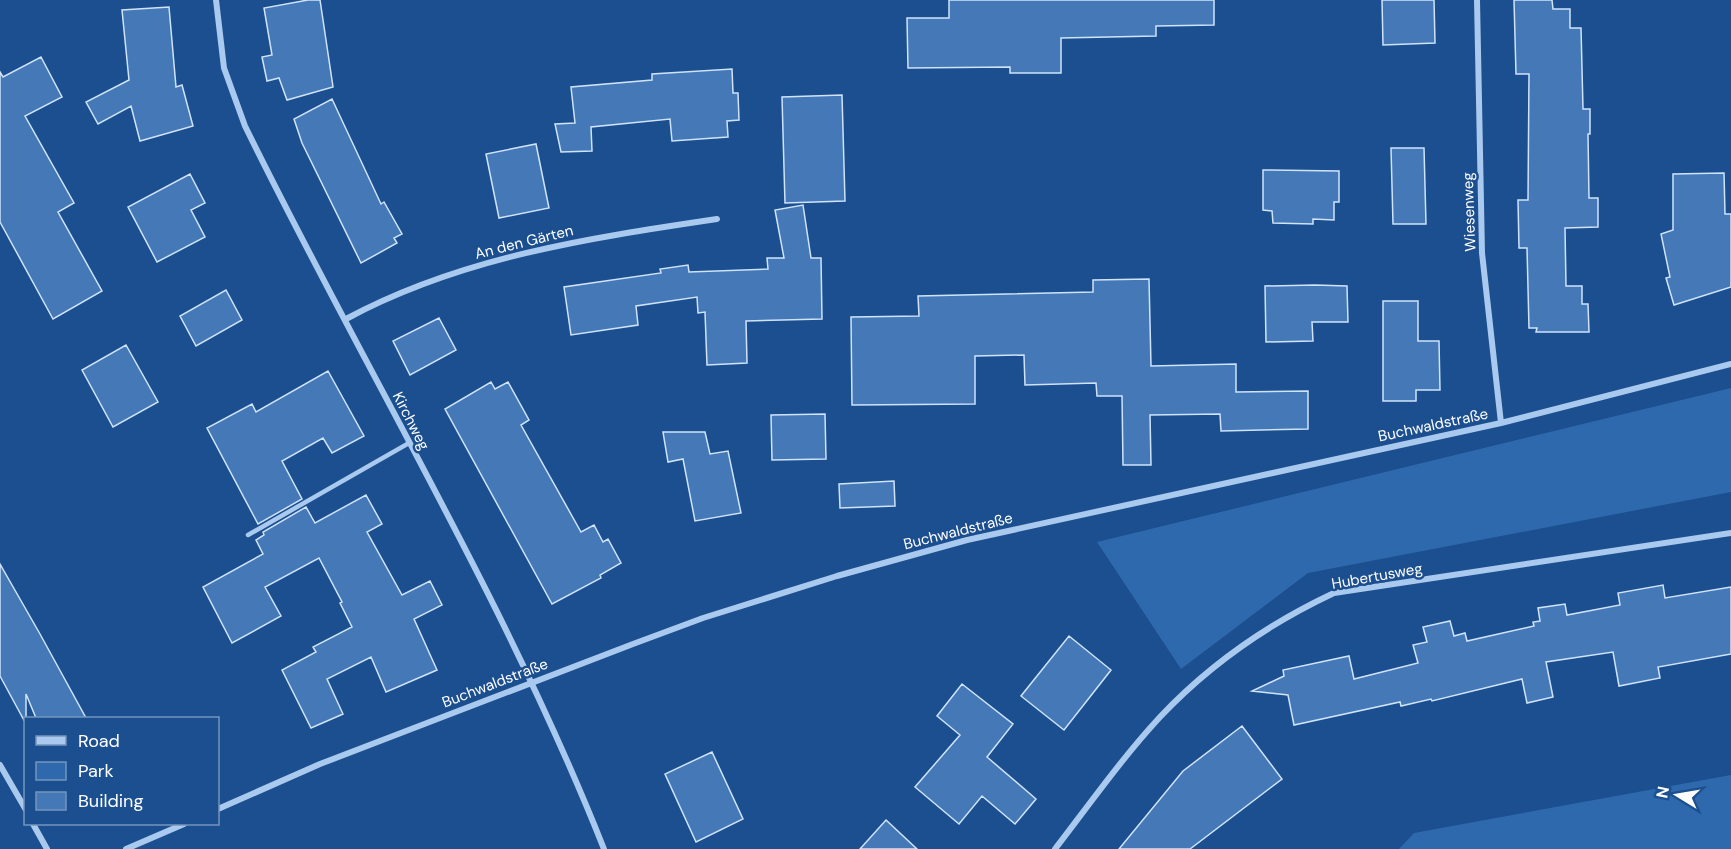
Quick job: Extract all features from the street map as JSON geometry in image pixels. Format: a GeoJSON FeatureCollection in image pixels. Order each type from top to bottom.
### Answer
{"type":"FeatureCollection","features":[{"type":"Feature","properties":{"kind":"street","name":"Kirchweg"},"geometry":{"type":"LineString","coordinates":[[216,0],[221,48],[232,96],[268,174],[346,319],[531,682],[578,783],[604,849]]}},
{"type":"Feature","properties":{"kind":"street","name":"Wiesenweg"},"geometry":{"type":"LineString","coordinates":[[1477,0],[1482,253],[1501,423]]}},
{"type":"Feature","properties":{"kind":"street","name":"An den Gärten"},"geometry":{"type":"LineString","coordinates":[[346,319],[386,298],[433,279],[487,262],[560,244],[717,219]]}},
{"type":"Feature","properties":{"kind":"street","name":"Buchwaldstraße"},"geometry":{"type":"LineString","coordinates":[[219,809],[320,764],[703,618],[967,540],[1501,423],[1731,364]]}},
{"type":"Feature","properties":{"kind":"street","name":"Hubertusweg"},"geometry":{"type":"LineString","coordinates":[[1055,849],[1161,717],[1241,647],[1306,606],[1334,593],[1731,533]]}},
{"type":"Feature","properties":{"kind":"street"},"geometry":{"type":"LineString","coordinates":[[0,765],[24,807]]}},
{"type":"Feature","properties":{"kind":"street"},"geometry":{"type":"LineString","coordinates":[[34,825],[47,849]]}},
{"type":"Feature","properties":{"kind":"street"},"geometry":{"type":"LineString","coordinates":[[126,849],[182,825]]}},
{"type":"Feature","properties":{"kind":"lane"},"geometry":{"type":"LineString","coordinates":[[248,535],[409,443]]}},
{"type":"Feature","properties":{"kind":"green space"},"geometry":{"type":"Polygon","coordinates":[[[1731,388],[1731,492],[1308,573],[1181,669],[1097,542],[1731,388]]]}},
{"type":"Feature","properties":{"kind":"green space"},"geometry":{"type":"Polygon","coordinates":[[[1731,775],[1731,849],[1399,849],[1414,833],[1731,775]]]}},
{"type":"Feature","properties":{"kind":"building"},"geometry":{"type":"Polygon","coordinates":[[[320,0],[333,87],[287,100],[279,78],[267,81],[262,57],[272,55],[264,8],[320,0]]]}},
{"type":"Feature","properties":{"kind":"building"},"geometry":{"type":"Polygon","coordinates":[[[949,0],[1214,0],[1214,25],[1156,26],[1156,36],[1061,38],[1061,73],[1010,73],[1010,67],[908,68],[907,18],[949,18],[949,0]]]}},
{"type":"Feature","properties":{"kind":"building"},"geometry":{"type":"Polygon","coordinates":[[[1382,0],[1434,0],[1435,43],[1383,45],[1382,0]]]}},
{"type":"Feature","properties":{"kind":"building"},"geometry":{"type":"Polygon","coordinates":[[[1514,0],[1552,0],[1553,9],[1570,9],[1570,28],[1581,28],[1583,109],[1590,109],[1589,198],[1598,198],[1598,227],[1565,228],[1566,286],[1582,286],[1582,304],[1588,304],[1589,332],[1536,332],[1537,328],[1529,328],[1527,248],[1519,248],[1518,200],[1528,200],[1529,74],[1516,74],[1514,0]]]}},
{"type":"Feature","properties":{"kind":"building"},"geometry":{"type":"Polygon","coordinates":[[[169,7],[176,87],[182,85],[193,126],[140,141],[131,106],[98,124],[86,102],[129,80],[122,10],[169,7]]]}},
{"type":"Feature","properties":{"kind":"building"},"geometry":{"type":"Polygon","coordinates":[[[41,57],[62,97],[25,116],[74,203],[58,212],[102,291],[53,319],[0,222],[0,72],[3,77],[41,57]]]}},
{"type":"Feature","properties":{"kind":"building"},"geometry":{"type":"Polygon","coordinates":[[[732,69],[733,93],[738,93],[739,120],[727,121],[728,137],[672,141],[670,119],[591,127],[592,151],[561,152],[555,124],[575,123],[571,87],[652,80],[652,74],[732,69]]]}},
{"type":"Feature","properties":{"kind":"building"},"geometry":{"type":"Polygon","coordinates":[[[842,95],[845,201],[785,203],[782,97],[842,95]]]}},
{"type":"Feature","properties":{"kind":"building"},"geometry":{"type":"Polygon","coordinates":[[[332,99],[381,204],[384,202],[402,234],[394,238],[397,243],[361,263],[302,143],[294,119],[332,99]]]}},
{"type":"Feature","properties":{"kind":"building"},"geometry":{"type":"Polygon","coordinates":[[[536,144],[549,208],[499,218],[486,154],[536,144]]]}},
{"type":"Feature","properties":{"kind":"building"},"geometry":{"type":"Polygon","coordinates":[[[1391,148],[1424,148],[1426,224],[1393,224],[1391,148]]]}},
{"type":"Feature","properties":{"kind":"building"},"geometry":{"type":"Polygon","coordinates":[[[1263,170],[1339,171],[1339,202],[1334,202],[1334,220],[1313,219],[1313,224],[1273,223],[1272,211],[1263,210],[1263,170]]]}},
{"type":"Feature","properties":{"kind":"building"},"geometry":{"type":"Polygon","coordinates":[[[1724,173],[1725,214],[1731,214],[1731,287],[1674,305],[1666,278],[1670,277],[1661,234],[1673,230],[1673,174],[1724,173]]]}},
{"type":"Feature","properties":{"kind":"building"},"geometry":{"type":"Polygon","coordinates":[[[190,174],[205,203],[191,210],[205,237],[157,262],[128,207],[190,174]]]}},
{"type":"Feature","properties":{"kind":"building"},"geometry":{"type":"Polygon","coordinates":[[[803,205],[811,258],[821,258],[822,319],[746,321],[747,363],[707,365],[705,312],[698,313],[697,297],[636,306],[638,325],[571,335],[564,287],[661,273],[660,269],[688,265],[689,272],[768,269],[767,258],[784,258],[775,210],[803,205]]]}},
{"type":"Feature","properties":{"kind":"building"},"geometry":{"type":"Polygon","coordinates":[[[1149,279],[1151,366],[1236,364],[1236,392],[1308,391],[1308,429],[1221,431],[1220,414],[1150,415],[1151,465],[1123,465],[1122,396],[1097,396],[1096,383],[1025,385],[1024,355],[975,356],[975,404],[852,405],[851,317],[919,316],[918,296],[1093,292],[1093,280],[1149,279]]]}},
{"type":"Feature","properties":{"kind":"building"},"geometry":{"type":"Polygon","coordinates":[[[1265,286],[1347,286],[1348,322],[1312,322],[1313,341],[1266,342],[1265,286]]]}},
{"type":"Feature","properties":{"kind":"building"},"geometry":{"type":"Polygon","coordinates":[[[226,290],[242,320],[196,346],[180,316],[226,290]]]}},
{"type":"Feature","properties":{"kind":"building"},"geometry":{"type":"Polygon","coordinates":[[[1383,301],[1418,301],[1418,341],[1439,341],[1440,390],[1416,390],[1416,401],[1383,401],[1383,301]]]}},
{"type":"Feature","properties":{"kind":"building"},"geometry":{"type":"Polygon","coordinates":[[[439,318],[456,350],[410,375],[393,341],[439,318]]]}},
{"type":"Feature","properties":{"kind":"building"},"geometry":{"type":"Polygon","coordinates":[[[126,345],[158,402],[113,427],[82,370],[126,345]]]}},
{"type":"Feature","properties":{"kind":"building"},"geometry":{"type":"Polygon","coordinates":[[[328,371],[364,436],[332,453],[323,438],[282,461],[302,499],[258,524],[207,428],[252,404],[256,412],[328,371]]]}},
{"type":"Feature","properties":{"kind":"building"},"geometry":{"type":"Polygon","coordinates":[[[491,382],[495,389],[508,382],[529,420],[521,425],[581,532],[594,525],[603,542],[608,539],[621,563],[600,575],[601,578],[552,604],[445,409],[491,382]]]}},
{"type":"Feature","properties":{"kind":"building"},"geometry":{"type":"Polygon","coordinates":[[[825,414],[826,459],[772,460],[771,415],[825,414]]]}},
{"type":"Feature","properties":{"kind":"building"},"geometry":{"type":"Polygon","coordinates":[[[663,432],[705,432],[710,454],[728,451],[741,513],[695,521],[683,459],[668,462],[663,432]]]}},
{"type":"Feature","properties":{"kind":"building"},"geometry":{"type":"Polygon","coordinates":[[[894,481],[895,506],[840,508],[839,484],[894,481]]]}},
{"type":"Feature","properties":{"kind":"building"},"geometry":{"type":"Polygon","coordinates":[[[366,495],[382,524],[367,532],[402,595],[430,581],[442,605],[414,619],[437,670],[386,692],[371,657],[327,679],[343,714],[311,728],[282,670],[316,652],[313,647],[352,627],[319,558],[265,587],[281,616],[232,643],[203,587],[263,554],[256,540],[264,535],[263,532],[306,507],[315,523],[366,495]]]}},
{"type":"Feature","properties":{"kind":"building"},"geometry":{"type":"Polygon","coordinates":[[[0,564],[85,717],[36,717],[26,694],[24,720],[0,676],[0,564]]]}},
{"type":"Feature","properties":{"kind":"building"},"geometry":{"type":"Polygon","coordinates":[[[1663,585],[1665,598],[1731,587],[1731,654],[1658,667],[1660,678],[1619,686],[1613,652],[1546,662],[1553,697],[1527,703],[1522,679],[1432,701],[1431,699],[1401,706],[1400,702],[1294,725],[1288,695],[1252,691],[1284,676],[1283,670],[1349,656],[1354,679],[1418,663],[1413,645],[1427,642],[1423,627],[1450,621],[1454,636],[1465,633],[1467,641],[1534,626],[1533,622],[1540,621],[1538,608],[1565,604],[1567,615],[1620,605],[1618,593],[1663,585]]]}},
{"type":"Feature","properties":{"kind":"building"},"geometry":{"type":"Polygon","coordinates":[[[1069,636],[1111,670],[1064,730],[1021,696],[1069,636]]]}},
{"type":"Feature","properties":{"kind":"building"},"geometry":{"type":"Polygon","coordinates":[[[962,684],[1013,724],[987,757],[1036,799],[1015,824],[982,796],[959,824],[915,787],[960,735],[937,716],[962,684]]]}},
{"type":"Feature","properties":{"kind":"building"},"geometry":{"type":"Polygon","coordinates":[[[1242,726],[1282,779],[1190,849],[1119,849],[1183,771],[1242,726]]]}},
{"type":"Feature","properties":{"kind":"building"},"geometry":{"type":"Polygon","coordinates":[[[712,752],[743,819],[696,842],[665,774],[712,752]]]}},
{"type":"Feature","properties":{"kind":"building"},"geometry":{"type":"Polygon","coordinates":[[[886,820],[917,849],[860,849],[886,820]]]}}]}
